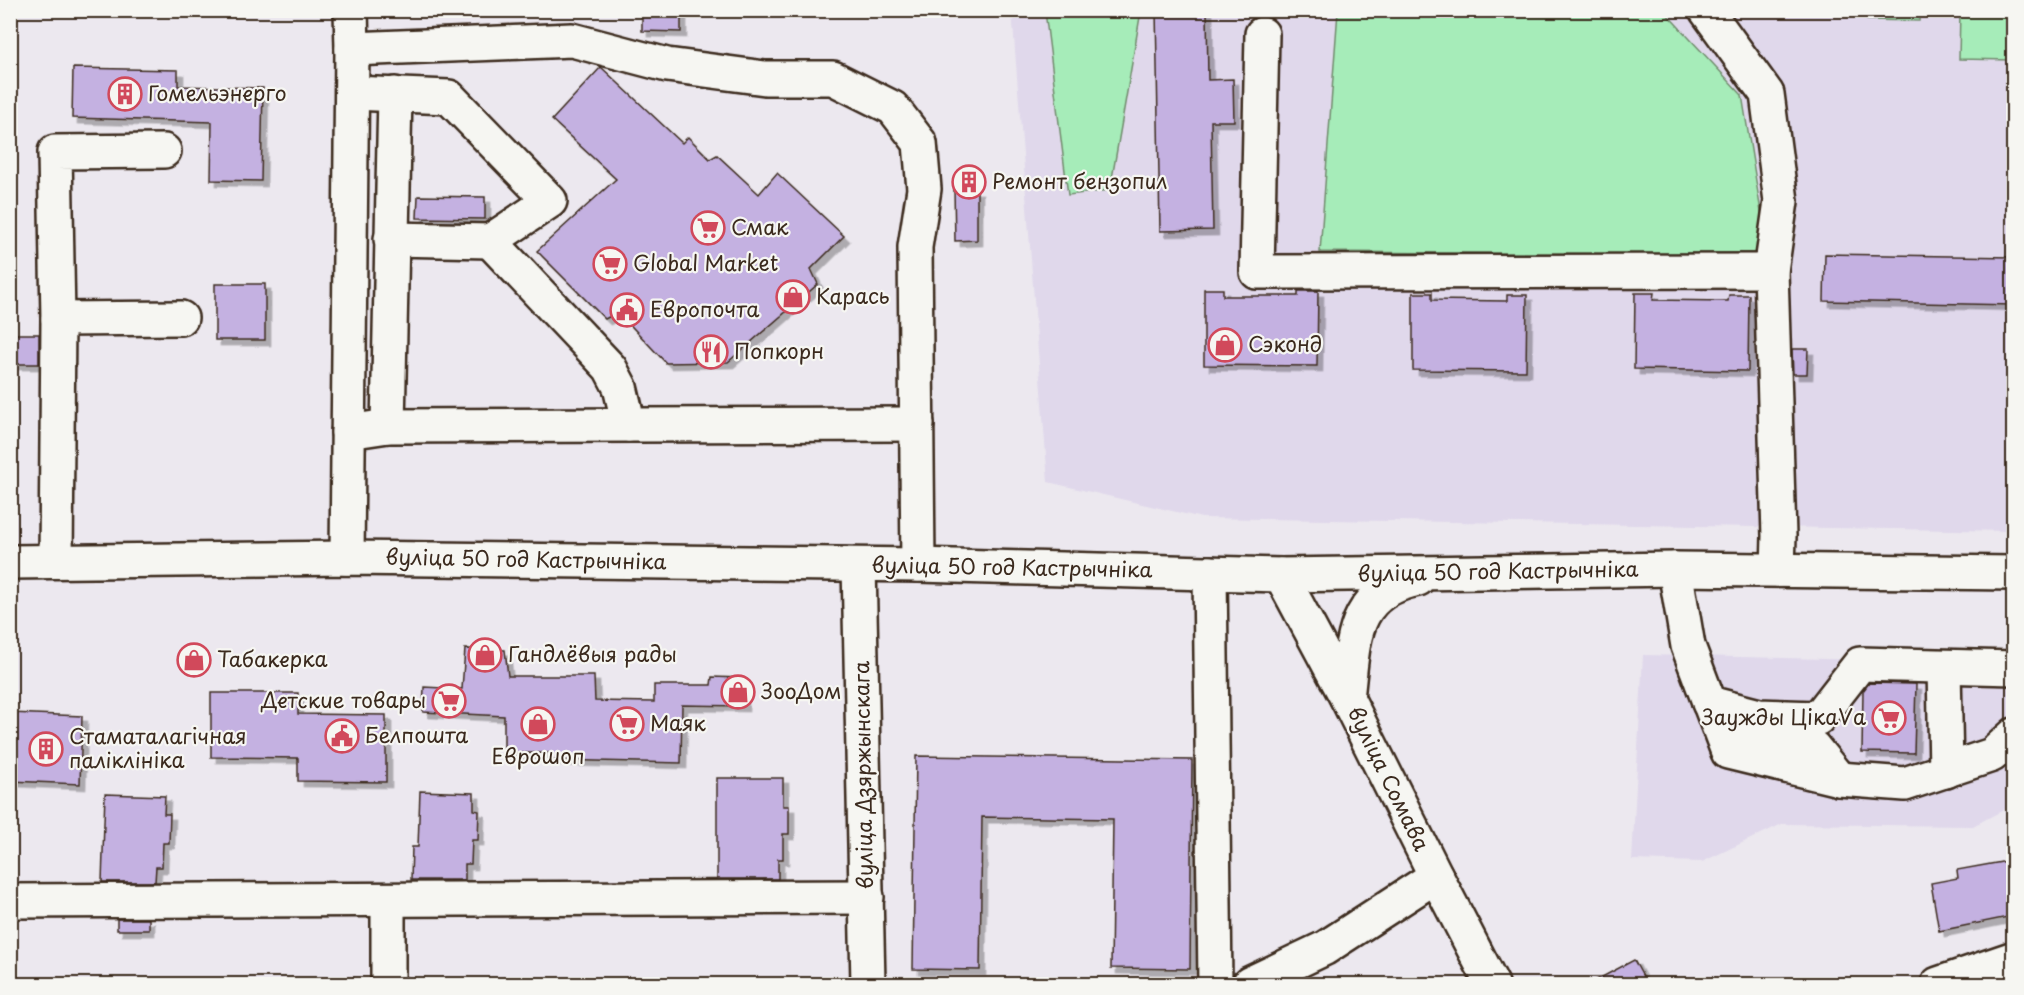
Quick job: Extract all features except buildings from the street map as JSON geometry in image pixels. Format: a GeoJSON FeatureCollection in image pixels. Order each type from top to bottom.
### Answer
{"type":"FeatureCollection","features":[{"type":"Feature","properties":{"kind":"main road"},"geometry":{"type":"LineString","coordinates":[[347,558],[351,10]]}},
{"type":"Feature","properties":{"kind":"main road"},"geometry":{"type":"LineString","coordinates":[[1706,10],[1767,94],[1781,201],[1771,272],[1778,570]]}},
{"type":"Feature","properties":{"kind":"main road"},"geometry":{"type":"LineString","coordinates":[[1262,34],[1257,272],[1771,272]]}},
{"type":"Feature","properties":{"kind":"main road"},"geometry":{"type":"LineString","coordinates":[[352,49],[572,40],[678,66],[765,78],[833,78],[893,108],[920,143],[924,189],[915,248],[918,565]]}},
{"type":"Feature","properties":{"kind":"main road"},"geometry":{"type":"LineString","coordinates":[[352,93],[449,97],[550,201],[490,241],[392,239]]}},
{"type":"Feature","properties":{"kind":"main road"},"geometry":{"type":"LineString","coordinates":[[388,426],[395,94]]}},
{"type":"Feature","properties":{"kind":"main road"},"geometry":{"type":"LineString","coordinates":[[56,561],[58,319],[55,152],[164,151]]}},
{"type":"Feature","properties":{"kind":"main road"},"geometry":{"type":"LineString","coordinates":[[490,241],[610,368],[620,387],[628,425]]}},
{"type":"Feature","properties":{"kind":"main road"},"geometry":{"type":"LineString","coordinates":[[58,319],[181,318]]}},
{"type":"Feature","properties":{"kind":"main road"},"geometry":{"type":"LineString","coordinates":[[348,432],[388,426],[916,424]]}},
{"type":"Feature","properties":{"kind":"main road","name":"вуліца 50 год Кастрычніка"},"geometry":{"type":"LineString","coordinates":[[10,562],[347,558],[918,565],[1281,575],[1675,569],[2013,573]]}},
{"type":"Feature","properties":{"kind":"main road","name":"вуліца Дзяржынскага"},"geometry":{"type":"LineString","coordinates":[[859,565],[868,984]]}},
{"type":"Feature","properties":{"kind":"main road"},"geometry":{"type":"LineString","coordinates":[[1675,569],[1688,646],[1728,753],[1839,779],[1905,784],[1992,756],[2013,735]]}},
{"type":"Feature","properties":{"kind":"main road"},"geometry":{"type":"LineString","coordinates":[[1347,698],[1356,629],[1365,608],[1384,591],[1414,580],[1453,572]]}},
{"type":"Feature","properties":{"kind":"main road"},"geometry":{"type":"LineString","coordinates":[[1210,573],[1215,984]]}},
{"type":"Feature","properties":{"kind":"main road","name":"вуліца Сомава"},"geometry":{"type":"LineString","coordinates":[[1281,575],[1347,698],[1492,984]]}},
{"type":"Feature","properties":{"kind":"main road"},"geometry":{"type":"LineString","coordinates":[[1712,712],[1818,718],[1860,664],[2013,668]]}},
{"type":"Feature","properties":{"kind":"main road"},"geometry":{"type":"LineString","coordinates":[[1944,666],[1946,771]]}},
{"type":"Feature","properties":{"kind":"main road"},"geometry":{"type":"LineString","coordinates":[[1249,984],[1325,948],[1436,876]]}},
{"type":"Feature","properties":{"kind":"main road"},"geometry":{"type":"LineString","coordinates":[[10,901],[867,897]]}},
{"type":"Feature","properties":{"kind":"main road"},"geometry":{"type":"LineString","coordinates":[[388,900],[388,984]]}},
{"type":"Feature","properties":{"kind":"main road"},"geometry":{"type":"LineString","coordinates":[[1938,984],[2013,958]]}},
{"type":"Feature","properties":{"kind":"shaded area"},"geometry":{"type":"Polygon","coordinates":[[[1012,11],[2013,11],[2013,531],[1202,518],[1048,482],[1012,11]]]}},
{"type":"Feature","properties":{"kind":"shaded area"},"geometry":{"type":"Polygon","coordinates":[[[1643,655],[2013,663],[2013,805],[1973,826],[1782,824],[1702,862],[1632,860],[1643,655]]]}},
{"type":"Feature","properties":{"kind":"green space"},"geometry":{"type":"Polygon","coordinates":[[[1045,11],[1141,11],[1110,190],[1068,195],[1045,11]]]}},
{"type":"Feature","properties":{"kind":"green space"},"geometry":{"type":"Polygon","coordinates":[[[1338,11],[1664,11],[1742,95],[1768,255],[1320,252],[1338,11]]]}},
{"type":"Feature","properties":{"kind":"green space"},"geometry":{"type":"Polygon","coordinates":[[[1867,11],[1920,11],[1919,21],[1867,20],[1867,11]]]}},
{"type":"Feature","properties":{"kind":"green space"},"geometry":{"type":"Polygon","coordinates":[[[1960,11],[2013,11],[2013,60],[1959,59],[1960,11]]]}},
{"type":"Feature","properties":{"kind":"place","name":"Гомельэнерго"},"geometry":{"type":"Point","coordinates":[125,94]}},
{"type":"Feature","properties":{"kind":"place","name":"Ремонт бензопил"},"geometry":{"type":"Point","coordinates":[969,182]}},
{"type":"Feature","properties":{"kind":"place","name":"Смак"},"geometry":{"type":"Point","coordinates":[708,228]}},
{"type":"Feature","properties":{"kind":"place","name":"Globаl Market"},"geometry":{"type":"Point","coordinates":[610,264]}},
{"type":"Feature","properties":{"kind":"place","name":"Карась"},"geometry":{"type":"Point","coordinates":[793,297]}},
{"type":"Feature","properties":{"kind":"place","name":"Европочта"},"geometry":{"type":"Point","coordinates":[627,310]}},
{"type":"Feature","properties":{"kind":"place","name":"Сэконд"},"geometry":{"type":"Point","coordinates":[1225,345]}},
{"type":"Feature","properties":{"kind":"place","name":"Попкорн"},"geometry":{"type":"Point","coordinates":[711,352]}},
{"type":"Feature","properties":{"kind":"place","name":"Гандлёвыя рады"},"geometry":{"type":"Point","coordinates":[485,655]}},
{"type":"Feature","properties":{"kind":"place","name":"Табакерка"},"geometry":{"type":"Point","coordinates":[194,660]}},
{"type":"Feature","properties":{"kind":"place","name":"ЗооДом"},"geometry":{"type":"Point","coordinates":[738,692]}},
{"type":"Feature","properties":{"kind":"place","name":"Детские товары"},"geometry":{"type":"Point","coordinates":[449,701]}},
{"type":"Feature","properties":{"kind":"place","name":"Заужды ЦікаVа"},"geometry":{"type":"Point","coordinates":[1889,718]}},
{"type":"Feature","properties":{"kind":"place","name":"Еврошоп"},"geometry":{"type":"Point","coordinates":[538,724]}},
{"type":"Feature","properties":{"kind":"place","name":"Маяк"},"geometry":{"type":"Point","coordinates":[627,724]}},
{"type":"Feature","properties":{"kind":"place","name":"Белпошта"},"geometry":{"type":"Point","coordinates":[342,736]}},
{"type":"Feature","properties":{"kind":"place","name":"Стаматалагічная паліклініка"},"geometry":{"type":"Point","coordinates":[46,749]}}]}
